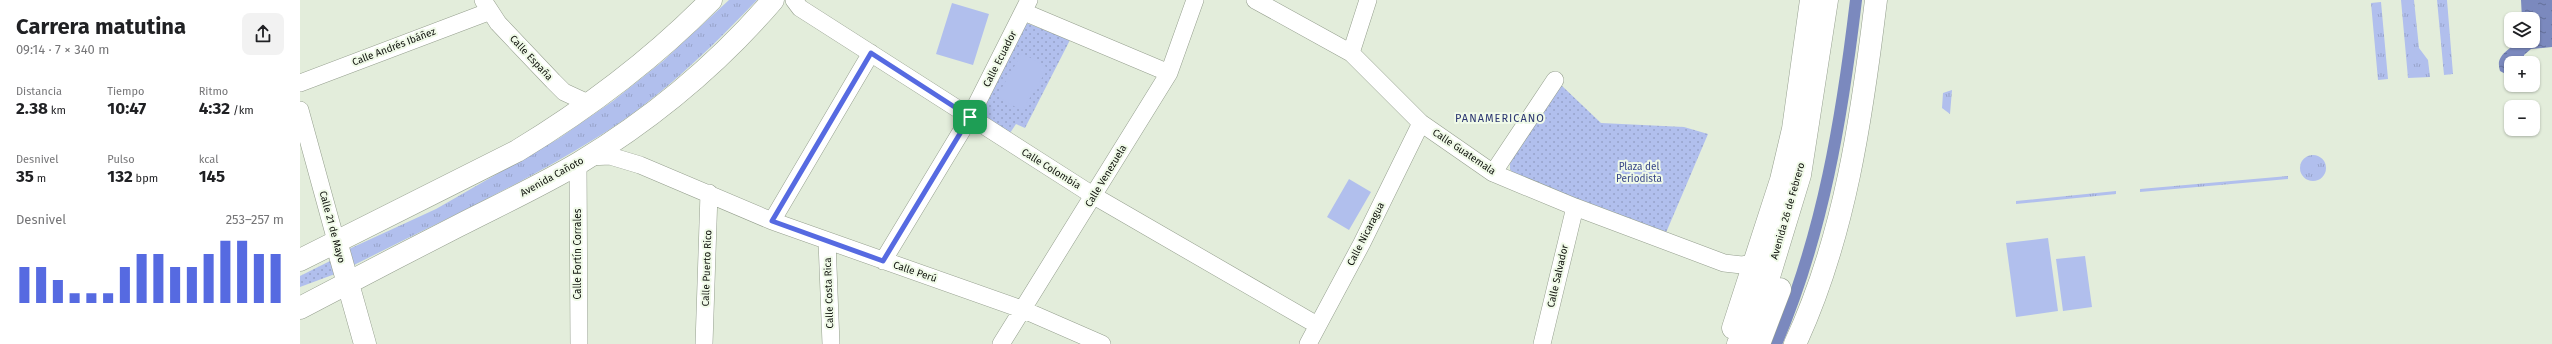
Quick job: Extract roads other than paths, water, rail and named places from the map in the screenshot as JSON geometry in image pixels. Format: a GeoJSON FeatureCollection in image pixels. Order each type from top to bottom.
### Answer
{"type":"FeatureCollection","features":[{"type":"Feature","properties":{"kind":"main road"},"geometry":{"type":"LineString","coordinates":[[300,260],[517,151],[590,104],[646,61],[711,0]]}},
{"type":"Feature","properties":{"kind":"main road","name":"Avenida Cañoto"},"geometry":{"type":"LineString","coordinates":[[300,308],[582,160],[625,132],[695,78],[727,48],[773,0]]}},
{"type":"Feature","properties":{"kind":"main road","name":"Avenida 26 de Febrero"},"geometry":{"type":"LineString","coordinates":[[1728,344],[1756,262],[1781,180],[1792,129],[1811,0]]}},
{"type":"Feature","properties":{"kind":"main road","name":"Avenida 26 de Febrero"},"geometry":{"type":"LineString","coordinates":[[1738,344],[1768,280],[1800,175],[1826,0]]}},
{"type":"Feature","properties":{"kind":"main road","name":"Avenida 26 de Febrero"},"geometry":{"type":"LineString","coordinates":[[1759,344],[1782,281],[1811,180],[1823,123],[1838,0]]}},
{"type":"Feature","properties":{"kind":"main road"},"geometry":{"type":"LineString","coordinates":[[1795,344],[1824,266],[1848,183],[1865,90],[1876,0]]}},
{"type":"Feature","properties":{"kind":"main road","name":"Calle 21 de Mayo"},"geometry":{"type":"LineString","coordinates":[[336,241],[364,344]]}},
{"type":"Feature","properties":{"kind":"street","name":"Calle Colombia"},"geometry":{"type":"LineString","coordinates":[[794,0],[800,8],[1094,196],[1317,325]]}},
{"type":"Feature","properties":{"kind":"street","name":"Calle Venezuela"},"geometry":{"type":"LineString","coordinates":[[1001,344],[1024,310],[1169,73],[1195,0]]}},
{"type":"Feature","properties":{"kind":"street","name":"Calle Guatemala"},"geometry":{"type":"LineString","coordinates":[[1255,0],[1351,53],[1421,123],[1493,173],[1575,207],[1724,263],[1742,265],[1756,262]]}},
{"type":"Feature","properties":{"kind":"street"},"geometry":{"type":"LineString","coordinates":[[1351,53],[1368,0]]}},
{"type":"Feature","properties":{"kind":"street","name":"Calle España"},"geometry":{"type":"LineString","coordinates":[[485,6],[564,92],[590,104]]}},
{"type":"Feature","properties":{"kind":"street","name":"Calle Andrés Ibáñez"},"geometry":{"type":"LineString","coordinates":[[300,83],[485,6]]}},
{"type":"Feature","properties":{"kind":"street"},"geometry":{"type":"LineString","coordinates":[[1026,6],[1169,73]]}},
{"type":"Feature","properties":{"kind":"street","name":"Calle Ecuador"},"geometry":{"type":"LineString","coordinates":[[883,261],[970,117],[1026,6]]}},
{"type":"Feature","properties":{"kind":"street"},"geometry":{"type":"LineString","coordinates":[[772,221],[871,53]]}},
{"type":"Feature","properties":{"kind":"street"},"geometry":{"type":"LineString","coordinates":[[1493,173],[1555,80]]}},
{"type":"Feature","properties":{"kind":"street","name":"Calle 21 de Mayo"},"geometry":{"type":"LineString","coordinates":[[300,110],[336,241]]}},
{"type":"Feature","properties":{"kind":"street","name":"Calle Nicaragua"},"geometry":{"type":"LineString","coordinates":[[1308,344],[1362,243],[1421,123]]}},
{"type":"Feature","properties":{"kind":"street","name":"Calle Perú"},"geometry":{"type":"LineString","coordinates":[[625,132],[625,149],[640,165]]}},
{"type":"Feature","properties":{"kind":"street","name":"Calle Perú"},"geometry":{"type":"LineString","coordinates":[[582,160],[610,156],[640,165],[772,221],[1024,310],[1102,344]]}},
{"type":"Feature","properties":{"kind":"street","name":"Calle Fortín Corrales"},"geometry":{"type":"LineString","coordinates":[[579,344],[582,160]]}},
{"type":"Feature","properties":{"kind":"street","name":"Calle Puerto Rico"},"geometry":{"type":"LineString","coordinates":[[704,344],[709,193]]}},
{"type":"Feature","properties":{"kind":"street","name":"Calle Salvador"},"geometry":{"type":"LineString","coordinates":[[1542,344],[1575,207]]}},
{"type":"Feature","properties":{"kind":"street","name":"Calle Costa Rica"},"geometry":{"type":"LineString","coordinates":[[826,241],[831,344]]}},
{"type":"Feature","properties":{"kind":"street","name":"Calle Guatemala"},"geometry":{"type":"LineString","coordinates":[[1724,263],[1737,274],[1746,290]]}},
{"type":"Feature","properties":{"kind":"water"},"geometry":{"type":"Polygon","coordinates":[[[2521,0],[2552,0],[2552,47],[2531,49],[2524,56],[2504,56],[2504,73],[2500,71],[2499,61],[2503,54],[2510,48],[2540,48],[2540,12],[2522,12],[2521,0]]]}},
{"type":"Feature","properties":{"kind":"waterway"},"geometry":{"type":"LineString","coordinates":[[1776,344],[1792,302],[1818,218],[1837,132],[1856,0]]}},
{"type":"Feature","properties":{"kind":"district","name":"PANAMERICANO"},"geometry":{"type":"Point","coordinates":[1500,118]}},
{"type":"Feature","properties":{"kind":"park label","name":"Plaza del Periodista"},"geometry":{"type":"Point","coordinates":[1639,172]}}]}
